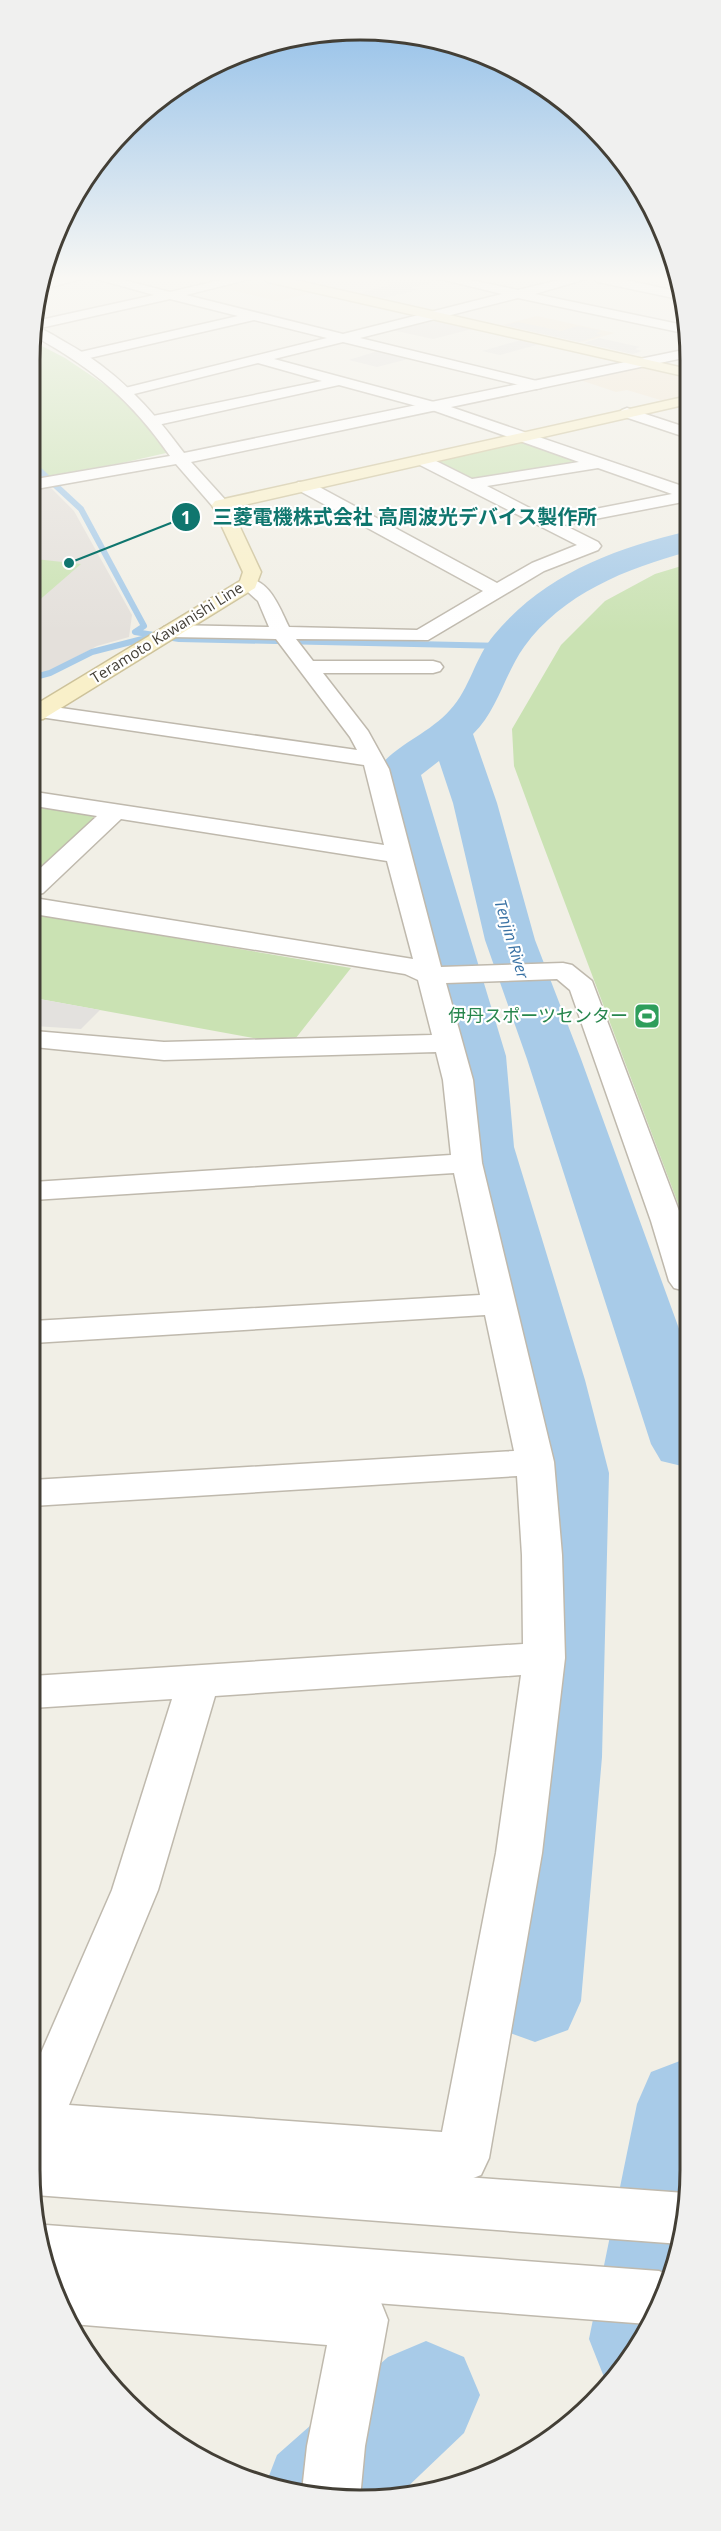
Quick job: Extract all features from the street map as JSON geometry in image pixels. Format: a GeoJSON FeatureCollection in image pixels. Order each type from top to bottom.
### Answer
{"type":"FeatureCollection","features":[{"type":"Feature","properties":{"kind":"main road"},"geometry":{"type":"LineString","coordinates":[[221,505],[680,402]]}},
{"type":"Feature","properties":{"kind":"main road","name":"Teramoto Kawanishi Line"},"geometry":{"type":"LineString","coordinates":[[40,712],[248,584],[252,572],[221,505]]}},
{"type":"Feature","properties":{"kind":"street"},"geometry":{"type":"LineString","coordinates":[[130,396],[153,421],[180,459],[221,505]]}},
{"type":"Feature","properties":{"kind":"street"},"geometry":{"type":"LineString","coordinates":[[153,421],[269,396]]}},
{"type":"Feature","properties":{"kind":"street"},"geometry":{"type":"LineString","coordinates":[[396,396],[433,406],[680,492]]}},
{"type":"Feature","properties":{"kind":"street"},"geometry":{"type":"LineString","coordinates":[[40,483],[180,459],[481,396]]}},
{"type":"Feature","properties":{"kind":"street"},"geometry":{"type":"LineString","coordinates":[[627,413],[680,430]]}},
{"type":"Feature","properties":{"kind":"street"},"geometry":{"type":"LineString","coordinates":[[169,632],[421,636],[538,567],[592,546],[422,460]]}},
{"type":"Feature","properties":{"kind":"street"},"geometry":{"type":"LineString","coordinates":[[472,484],[600,463]]}},
{"type":"Feature","properties":{"kind":"street"},"geometry":{"type":"LineString","coordinates":[[304,486],[497,591]]}},
{"type":"Feature","properties":{"kind":"street"},"geometry":{"type":"LineString","coordinates":[[523,528],[680,497]]}},
{"type":"Feature","properties":{"kind":"street"},"geometry":{"type":"LineString","coordinates":[[40,2141],[464,2158],[519,1853],[544,1658],[542,1556],[535,1462],[467,1164],[458,1080],[398,855],[378,769],[360,736],[282,634],[266,597],[248,584]]}},
{"type":"Feature","properties":{"kind":"street"},"geometry":{"type":"LineString","coordinates":[[307,667],[433,667]]}},
{"type":"Feature","properties":{"kind":"street"},"geometry":{"type":"LineString","coordinates":[[40,713],[372,759]]}},
{"type":"Feature","properties":{"kind":"street"},"geometry":{"type":"LineString","coordinates":[[40,800],[398,855]]}},
{"type":"Feature","properties":{"kind":"street"},"geometry":{"type":"LineString","coordinates":[[40,882],[115,812]]}},
{"type":"Feature","properties":{"kind":"street"},"geometry":{"type":"LineString","coordinates":[[40,907],[411,967],[430,975],[563,971],[582,987],[677,1222],[680,1242]]}},
{"type":"Feature","properties":{"kind":"street"},"geometry":{"type":"LineString","coordinates":[[40,1040],[164,1051],[448,1043]]}},
{"type":"Feature","properties":{"kind":"street"},"geometry":{"type":"LineString","coordinates":[[40,1191],[467,1164]]}},
{"type":"Feature","properties":{"kind":"street"},"geometry":{"type":"LineString","coordinates":[[40,1332],[499,1304]]}},
{"type":"Feature","properties":{"kind":"street"},"geometry":{"type":"LineString","coordinates":[[40,1492],[535,1462]]}},
{"type":"Feature","properties":{"kind":"street"},"geometry":{"type":"LineString","coordinates":[[40,1691],[544,1658]]}},
{"type":"Feature","properties":{"kind":"street"},"geometry":{"type":"LineString","coordinates":[[40,2122],[135,1890],[198,1681]]}},
{"type":"Feature","properties":{"kind":"street"},"geometry":{"type":"LineString","coordinates":[[40,2142],[677,2218]]}},
{"type":"Feature","properties":{"kind":"street"},"geometry":{"type":"LineString","coordinates":[[51,2251],[654,2298]]}},
{"type":"Feature","properties":{"kind":"street"},"geometry":{"type":"LineString","coordinates":[[66,2296],[360,2320],[333,2472]]}},
{"type":"Feature","properties":{"kind":"shaded area"},"geometry":{"type":"Polygon","coordinates":[[[647,396],[680,396],[680,400],[667,402],[647,396]]]}},
{"type":"Feature","properties":{"kind":"shaded area"},"geometry":{"type":"Polygon","coordinates":[[[50,487],[74,511],[132,615],[129,637],[97,646],[46,673],[40,674],[40,488],[50,487]]]}},
{"type":"Feature","properties":{"kind":"shaded area"},"geometry":{"type":"Polygon","coordinates":[[[40,999],[100,1010],[81,1029],[40,1026],[40,999]]]}},
{"type":"Feature","properties":{"kind":"green space"},"geometry":{"type":"Polygon","coordinates":[[[40,396],[120,396],[168,449],[166,453],[40,477],[40,396]]]}},
{"type":"Feature","properties":{"kind":"green space"},"geometry":{"type":"Polygon","coordinates":[[[519,441],[592,463],[477,482],[432,460],[519,441]]]}},
{"type":"Feature","properties":{"kind":"green space"},"geometry":{"type":"Polygon","coordinates":[[[40,560],[81,564],[40,600],[40,560]]]}},
{"type":"Feature","properties":{"kind":"green space","name":"伊丹スポーツセンター"},"geometry":{"type":"Polygon","coordinates":[[[680,566],[680,1206],[514,766],[512,729],[561,645],[605,601],[655,574],[680,566]]]}},
{"type":"Feature","properties":{"kind":"green space"},"geometry":{"type":"Polygon","coordinates":[[[40,805],[90,813],[95,819],[40,871],[40,805]]]}},
{"type":"Feature","properties":{"kind":"green space"},"geometry":{"type":"Polygon","coordinates":[[[40,915],[351,968],[292,1043],[281,1043],[40,999],[40,915]]]}},
{"type":"Feature","properties":{"kind":"waterway"},"geometry":{"type":"LineString","coordinates":[[40,471],[81,509],[144,626],[135,632],[179,639],[505,646]]}},
{"type":"Feature","properties":{"kind":"waterway","name":"Tenjin River"},"geometry":{"type":"LineString","coordinates":[[451,732],[469,715],[507,643],[542,607],[591,574],[637,555],[680,543]]}},
{"type":"Feature","properties":{"kind":"waterway"},"geometry":{"type":"LineString","coordinates":[[40,676],[92,652],[150,637]]}},
{"type":"Feature","properties":{"kind":"waterway","name":"Tenjin River"},"geometry":{"type":"LineString","coordinates":[[451,732],[475,803],[510,940],[554,1059],[680,1426]]}},
{"type":"Feature","properties":{"kind":"waterway"},"geometry":{"type":"LineString","coordinates":[[451,732],[398,771],[479,1056],[485,1147],[551,1380],[573,1473],[561,1757],[535,2001]]}},
{"type":"Feature","properties":{"kind":"waterway","name":"Tenjin River"},"geometry":{"type":"LineString","coordinates":[[647,2312],[680,2131]]}},
{"type":"Feature","properties":{"kind":"waterway"},"geometry":{"type":"LineString","coordinates":[[324,2488],[426,2395]]}},
{"type":"Feature","properties":{"kind":"place","name":"三菱電機株式会社 高周波光デバイス製作所"},"geometry":{"type":"Point","coordinates":[69,563]}},
{"type":"Feature","properties":{"kind":"place","name":"伊丹スポーツセンター"},"geometry":{"type":"Point","coordinates":[647,1016]}}]}
